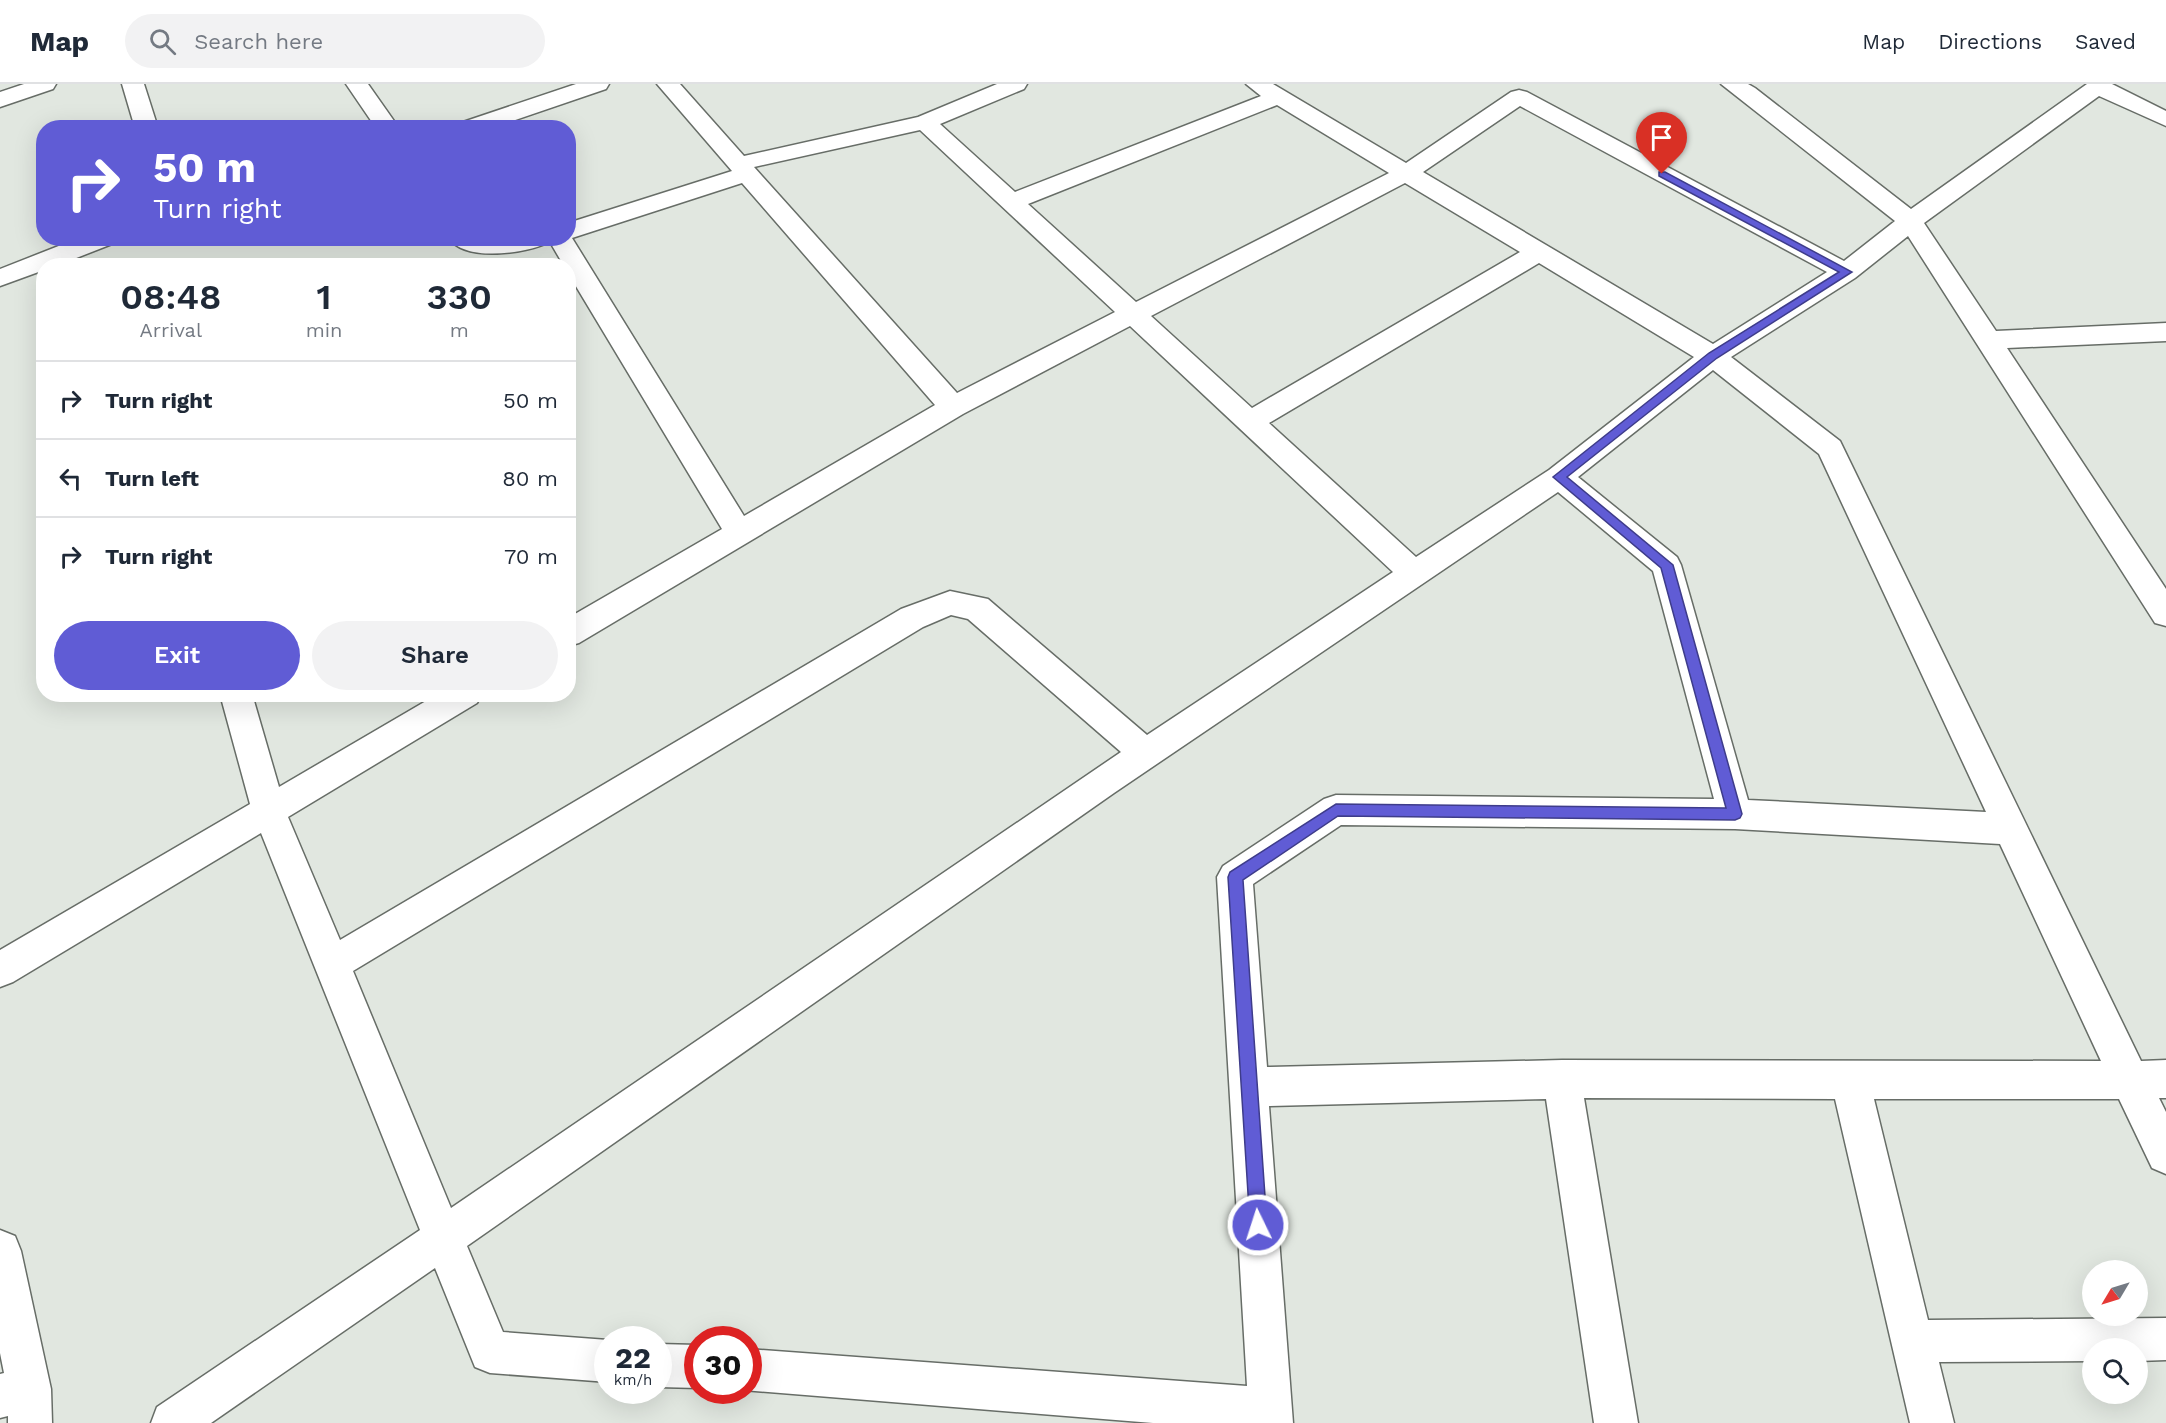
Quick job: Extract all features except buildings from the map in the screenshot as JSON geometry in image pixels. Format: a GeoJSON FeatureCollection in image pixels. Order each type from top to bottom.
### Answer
{"type":"FeatureCollection","features":[{"type":"Feature","properties":{"kind":"street"},"geometry":{"type":"LineString","coordinates":[[0,100],[45,84]]}},
{"type":"Feature","properties":{"kind":"street"},"geometry":{"type":"LineString","coordinates":[[133,84],[144,120]]}},
{"type":"Feature","properties":{"kind":"street"},"geometry":{"type":"LineString","coordinates":[[357,84],[382,120]]}},
{"type":"Feature","properties":{"kind":"street"},"geometry":{"type":"LineString","coordinates":[[492,120],[598,84]]}},
{"type":"Feature","properties":{"kind":"street"},"geometry":{"type":"LineString","coordinates":[[668,84],[953,406]]}},
{"type":"Feature","properties":{"kind":"street"},"geometry":{"type":"LineString","coordinates":[[576,228],[742,169],[925,122],[1016,84]]}},
{"type":"Feature","properties":{"kind":"street"},"geometry":{"type":"LineString","coordinates":[[1732,84],[1747,93],[1911,221],[2166,614]]}},
{"type":"Feature","properties":{"kind":"street"},"geometry":{"type":"LineString","coordinates":[[172,1423],[443,1241],[1145,753],[1559,477],[1713,356],[1846,272],[1911,221],[2099,85],[2166,119]]}},
{"type":"Feature","properties":{"kind":"street"},"geometry":{"type":"LineString","coordinates":[[1012,202],[1268,90],[1713,356],[1830,448],[2011,829],[2148,1079],[2166,1154]]}},
{"type":"Feature","properties":{"kind":"street"},"geometry":{"type":"LineString","coordinates":[[576,629],[953,406],[1406,173],[1510,93],[1846,272]]}},
{"type":"Feature","properties":{"kind":"street"},"geometry":{"type":"LineString","coordinates":[[925,122],[1414,573]]}},
{"type":"Feature","properties":{"kind":"street"},"geometry":{"type":"LineString","coordinates":[[62,258],[100,246]]}},
{"type":"Feature","properties":{"kind":"street"},"geometry":{"type":"LineString","coordinates":[[479,246],[483,248],[501,246]]}},
{"type":"Feature","properties":{"kind":"street"},"geometry":{"type":"LineString","coordinates":[[1250,422],[1539,252]]}},
{"type":"Feature","properties":{"kind":"street"},"geometry":{"type":"LineString","coordinates":[[576,264],[739,533]]}},
{"type":"Feature","properties":{"kind":"street"},"geometry":{"type":"LineString","coordinates":[[0,278],[36,266]]}},
{"type":"Feature","properties":{"kind":"street"},"geometry":{"type":"LineString","coordinates":[[1990,340],[2166,332]]}},
{"type":"Feature","properties":{"kind":"street"},"geometry":{"type":"LineString","coordinates":[[1559,477],[1666,565],[1735,814]]}},
{"type":"Feature","properties":{"kind":"street"},"geometry":{"type":"LineString","coordinates":[[332,964],[912,618],[950,603],[977,608],[1145,753]]}},
{"type":"Feature","properties":{"kind":"street"},"geometry":{"type":"LineString","coordinates":[[238,702],[270,810],[443,1241],[490,1352],[594,1360]]}},
{"type":"Feature","properties":{"kind":"street"},"geometry":{"type":"LineString","coordinates":[[0,970],[452,702]]}},
{"type":"Feature","properties":{"kind":"street"},"geometry":{"type":"LineString","coordinates":[[762,1372],[1271,1417],[1235,877],[1336,810],[1735,814],[2011,829]]}},
{"type":"Feature","properties":{"kind":"street"},"geometry":{"type":"LineString","coordinates":[[1850,1079],[1932,1423]]}},
{"type":"Feature","properties":{"kind":"street"},"geometry":{"type":"LineString","coordinates":[[1249,1087],[1562,1080],[2148,1079]]}},
{"type":"Feature","properties":{"kind":"street"},"geometry":{"type":"LineString","coordinates":[[1562,1080],[1616,1423]]}},
{"type":"Feature","properties":{"kind":"street"},"geometry":{"type":"LineString","coordinates":[[0,1251],[20,1403]]}},
{"type":"Feature","properties":{"kind":"street"},"geometry":{"type":"LineString","coordinates":[[1912,1341],[2166,1339]]}},
{"type":"Feature","properties":{"kind":"route"},"geometry":{"type":"LineString","coordinates":[[1258,1225],[1235,877],[1336,810],[1735,814],[1666,565],[1559,477],[1713,356],[1846,272],[1662,174]]}}]}
